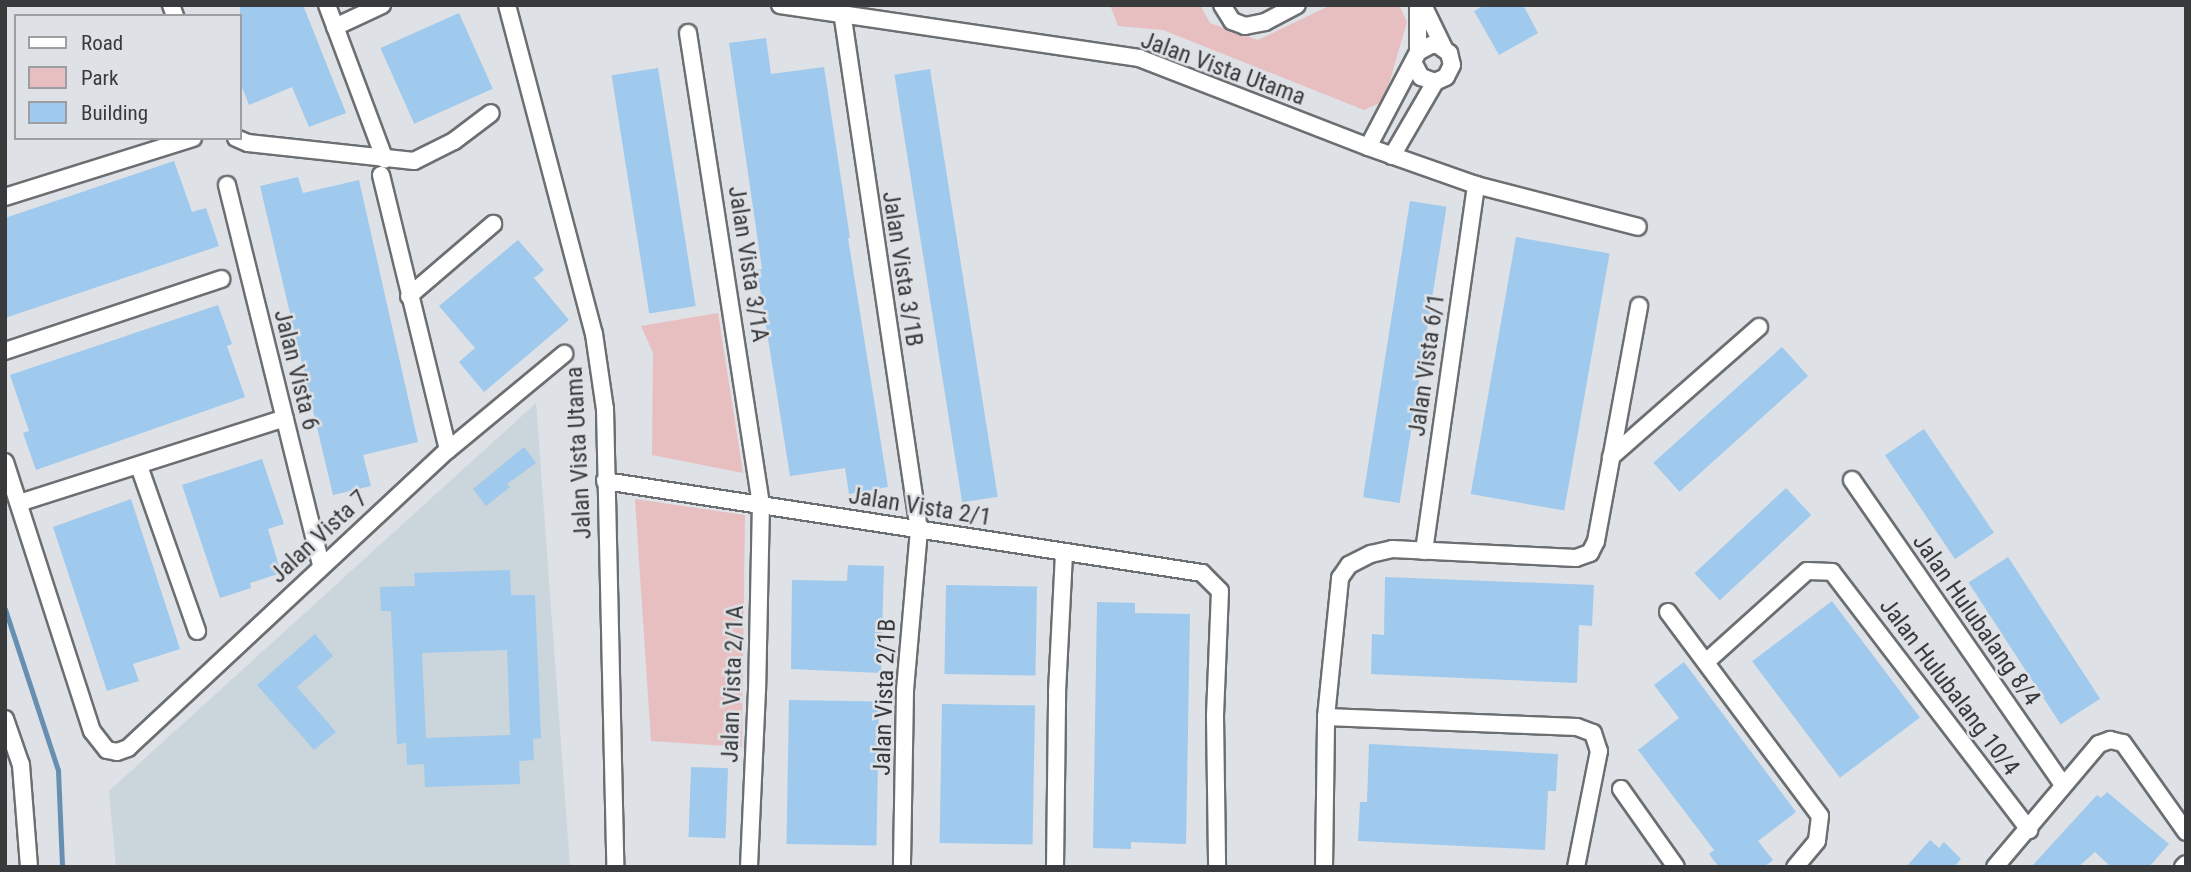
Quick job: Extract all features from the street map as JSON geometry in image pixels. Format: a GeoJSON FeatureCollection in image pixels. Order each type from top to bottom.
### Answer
{"type":"FeatureCollection","features":[{"type":"Feature","properties":{"kind":"street"},"geometry":{"type":"LineString","coordinates":[[327,5],[383,167],[410,296],[449,450]]}},
{"type":"Feature","properties":{"kind":"street"},"geometry":{"type":"LineString","coordinates":[[335,27],[382,5]]}},
{"type":"Feature","properties":{"kind":"street","name":"Jalan Vista Utama"},"geometry":{"type":"LineString","coordinates":[[507,5],[594,334],[605,409],[615,867]]}},
{"type":"Feature","properties":{"kind":"street","name":"Jalan Vista Utama"},"geometry":{"type":"LineString","coordinates":[[780,5],[841,10],[1139,58],[1368,147],[1476,185],[1638,228]]}},
{"type":"Feature","properties":{"kind":"street"},"geometry":{"type":"LineString","coordinates":[[1222,5],[1232,21],[1245,26],[1265,22],[1297,5]]}},
{"type":"Feature","properties":{"kind":"street"},"geometry":{"type":"LineString","coordinates":[[1392,156],[1435,82],[1446,77],[1452,65],[1420,5]]}},
{"type":"Feature","properties":{"kind":"street"},"geometry":{"type":"LineString","coordinates":[[1420,5],[1416,58],[1421,77],[1435,82]]}},
{"type":"Feature","properties":{"kind":"street","name":"Jalan Vista 3/1B"},"geometry":{"type":"LineString","coordinates":[[841,10],[919,530]]}},
{"type":"Feature","properties":{"kind":"street","name":"Jalan Vista 3/1A"},"geometry":{"type":"LineString","coordinates":[[688,33],[761,503]]}},
{"type":"Feature","properties":{"kind":"street"},"geometry":{"type":"LineString","coordinates":[[1368,147],[1416,58],[1431,45],[1444,48]]}},
{"type":"Feature","properties":{"kind":"street"},"geometry":{"type":"LineString","coordinates":[[241,140],[383,167],[414,161],[454,141],[491,113]]}},
{"type":"Feature","properties":{"kind":"street"},"geometry":{"type":"LineString","coordinates":[[5,197],[187,140]]}},
{"type":"Feature","properties":{"kind":"street","name":"Jalan Vista 6"},"geometry":{"type":"LineString","coordinates":[[227,185],[321,565]]}},
{"type":"Feature","properties":{"kind":"street","name":"Jalan Vista 6/1"},"geometry":{"type":"LineString","coordinates":[[1424,551],[1476,185]]}},
{"type":"Feature","properties":{"kind":"street"},"geometry":{"type":"LineString","coordinates":[[410,296],[493,224]]}},
{"type":"Feature","properties":{"kind":"street"},"geometry":{"type":"LineString","coordinates":[[5,351],[221,279]]}},
{"type":"Feature","properties":{"kind":"street"},"geometry":{"type":"LineString","coordinates":[[1324,867],[1326,717],[1340,578],[1349,565],[1371,554],[1392,549],[1576,558],[1590,553],[1596,541],[1639,306]]}},
{"type":"Feature","properties":{"kind":"street"},"geometry":{"type":"LineString","coordinates":[[1611,457],[1759,327]]}},
{"type":"Feature","properties":{"kind":"street","name":"Jalan Vista 7"},"geometry":{"type":"LineString","coordinates":[[19,503],[92,731],[107,750],[117,752],[128,748],[321,565],[449,450],[564,354]]}},
{"type":"Feature","properties":{"kind":"street"},"geometry":{"type":"LineString","coordinates":[[5,462],[19,503],[285,418]]}},
{"type":"Feature","properties":{"kind":"street"},"geometry":{"type":"LineString","coordinates":[[139,466],[197,631]]}},
{"type":"Feature","properties":{"kind":"street","name":"Jalan Hulubalang 8/4"},"geometry":{"type":"LineString","coordinates":[[1852,480],[2063,785]]}},
{"type":"Feature","properties":{"kind":"street","name":"Jalan Vista 2/1"},"geometry":{"type":"LineString","coordinates":[[605,481],[1202,573],[1220,591],[1215,716],[1217,867]]}},
{"type":"Feature","properties":{"kind":"street","name":"Jalan Vista 2/1A"},"geometry":{"type":"LineString","coordinates":[[749,867],[757,691],[761,503]]}},
{"type":"Feature","properties":{"kind":"street","name":"Jalan Vista 2/1B"},"geometry":{"type":"LineString","coordinates":[[902,867],[905,691],[919,530]]}},
{"type":"Feature","properties":{"kind":"street"},"geometry":{"type":"LineString","coordinates":[[1055,867],[1057,692],[1064,553]]}},
{"type":"Feature","properties":{"kind":"street","name":"Jalan Hulubalang 10/4"},"geometry":{"type":"LineString","coordinates":[[1706,662],[1808,571],[1832,572],[2029,830]]}},
{"type":"Feature","properties":{"kind":"street"},"geometry":{"type":"LineString","coordinates":[[1668,612],[1820,816],[1817,841],[1795,867]]}},
{"type":"Feature","properties":{"kind":"street"},"geometry":{"type":"LineString","coordinates":[[1326,717],[1577,727],[1593,733],[1599,751],[1576,867]]}},
{"type":"Feature","properties":{"kind":"street"},"geometry":{"type":"LineString","coordinates":[[5,719],[29,867]]}},
{"type":"Feature","properties":{"kind":"street"},"geometry":{"type":"LineString","coordinates":[[1995,867],[2099,744],[2110,740],[2123,743],[2186,832]]}},
{"type":"Feature","properties":{"kind":"street"},"geometry":{"type":"LineString","coordinates":[[1621,789],[1676,867]]}},
{"type":"Feature","properties":{"kind":"shaded area"},"geometry":{"type":"Polygon","coordinates":[[[536,403],[570,867],[116,867],[109,791],[536,403]]]}},
{"type":"Feature","properties":{"kind":"green space"},"geometry":{"type":"Polygon","coordinates":[[[1110,5],[1200,5],[1210,23],[1258,40],[1331,5],[1399,5],[1407,22],[1384,101],[1364,110],[1163,30],[1118,26],[1110,5]]]}},
{"type":"Feature","properties":{"kind":"green space"},"geometry":{"type":"Polygon","coordinates":[[[718,313],[743,473],[652,455],[653,353],[641,326],[718,313]]]}},
{"type":"Feature","properties":{"kind":"green space"},"geometry":{"type":"Polygon","coordinates":[[[635,499],[745,515],[742,747],[651,741],[635,499]]]}},
{"type":"Feature","properties":{"kind":"building"},"geometry":{"type":"Polygon","coordinates":[[[240,5],[303,5],[346,113],[309,127],[292,87],[249,105],[242,87],[240,5]]]}},
{"type":"Feature","properties":{"kind":"building"},"geometry":{"type":"Polygon","coordinates":[[[1485,5],[1523,5],[1538,33],[1499,55],[1474,11],[1485,5]]]}},
{"type":"Feature","properties":{"kind":"building"},"geometry":{"type":"Polygon","coordinates":[[[459,13],[493,89],[414,124],[380,48],[459,13]]]}},
{"type":"Feature","properties":{"kind":"building"},"geometry":{"type":"Polygon","coordinates":[[[766,38],[771,74],[824,67],[888,487],[849,494],[845,468],[790,476],[757,270],[762,269],[729,43],[766,38]]]}},
{"type":"Feature","properties":{"kind":"building"},"geometry":{"type":"Polygon","coordinates":[[[658,68],[696,306],[649,313],[612,75],[658,68]]]}},
{"type":"Feature","properties":{"kind":"building"},"geometry":{"type":"Polygon","coordinates":[[[930,69],[998,497],[962,502],[894,75],[930,69]]]}},
{"type":"Feature","properties":{"kind":"building"},"geometry":{"type":"Polygon","coordinates":[[[174,161],[192,212],[206,208],[219,246],[5,318],[5,218],[174,161]]]}},
{"type":"Feature","properties":{"kind":"building"},"geometry":{"type":"Polygon","coordinates":[[[298,177],[303,193],[359,180],[418,442],[363,455],[371,486],[333,495],[260,186],[298,177]]]}},
{"type":"Feature","properties":{"kind":"building"},"geometry":{"type":"Polygon","coordinates":[[[1410,201],[1447,207],[1400,503],[1363,497],[1410,201]]]}},
{"type":"Feature","properties":{"kind":"building"},"geometry":{"type":"Polygon","coordinates":[[[1516,237],[1610,253],[1564,511],[1471,494],[1516,237]]]}},
{"type":"Feature","properties":{"kind":"building"},"geometry":{"type":"Polygon","coordinates":[[[518,240],[544,270],[534,278],[569,320],[484,392],[459,362],[475,348],[439,306],[518,240]]]}},
{"type":"Feature","properties":{"kind":"building"},"geometry":{"type":"Polygon","coordinates":[[[218,305],[232,344],[227,346],[245,397],[36,470],[23,433],[29,431],[10,375],[218,305]]]}},
{"type":"Feature","properties":{"kind":"building"},"geometry":{"type":"Polygon","coordinates":[[[1782,347],[1808,376],[1680,492],[1653,463],[1782,347]]]}},
{"type":"Feature","properties":{"kind":"building"},"geometry":{"type":"Polygon","coordinates":[[[1924,429],[1994,533],[1955,559],[1885,455],[1924,429]]]}},
{"type":"Feature","properties":{"kind":"building"},"geometry":{"type":"Polygon","coordinates":[[[524,447],[536,463],[507,484],[510,487],[486,506],[473,489],[524,447]]]}},
{"type":"Feature","properties":{"kind":"building"},"geometry":{"type":"Polygon","coordinates":[[[262,459],[284,524],[268,529],[281,573],[250,583],[251,588],[220,598],[182,485],[262,459]]]}},
{"type":"Feature","properties":{"kind":"building"},"geometry":{"type":"Polygon","coordinates":[[[1786,488],[1811,515],[1720,600],[1695,573],[1786,488]]]}},
{"type":"Feature","properties":{"kind":"building"},"geometry":{"type":"Polygon","coordinates":[[[131,499],[180,649],[133,664],[139,681],[107,691],[53,527],[131,499]]]}},
{"type":"Feature","properties":{"kind":"building"},"geometry":{"type":"Polygon","coordinates":[[[2008,557],[2100,699],[2061,724],[1969,583],[2008,557]]]}},
{"type":"Feature","properties":{"kind":"building"},"geometry":{"type":"Polygon","coordinates":[[[848,565],[884,566],[881,673],[791,669],[792,580],[847,581],[848,565]]]}},
{"type":"Feature","properties":{"kind":"building"},"geometry":{"type":"Polygon","coordinates":[[[510,570],[511,595],[535,595],[541,738],[533,739],[534,760],[519,761],[520,784],[425,787],[424,764],[407,765],[406,743],[397,744],[391,611],[381,611],[380,587],[415,586],[414,573],[510,570]],[[507,650],[422,653],[426,738],[510,735],[507,650]]]}},
{"type":"Feature","properties":{"kind":"building"},"geometry":{"type":"Polygon","coordinates":[[[1385,577],[1594,585],[1592,626],[1579,625],[1577,683],[1371,674],[1372,634],[1384,635],[1385,577]]]}},
{"type":"Feature","properties":{"kind":"building"},"geometry":{"type":"Polygon","coordinates":[[[946,585],[1037,587],[1035,676],[944,674],[946,585]]]}},
{"type":"Feature","properties":{"kind":"building"},"geometry":{"type":"Polygon","coordinates":[[[1832,601],[1920,718],[1840,778],[1752,661],[1832,601]]]}},
{"type":"Feature","properties":{"kind":"building"},"geometry":{"type":"Polygon","coordinates":[[[1097,602],[1135,603],[1135,613],[1190,614],[1186,844],[1131,842],[1131,849],[1093,848],[1097,602]]]}},
{"type":"Feature","properties":{"kind":"building"},"geometry":{"type":"Polygon","coordinates":[[[315,634],[333,656],[297,687],[336,732],[314,750],[257,685],[315,634]]]}},
{"type":"Feature","properties":{"kind":"building"},"geometry":{"type":"Polygon","coordinates":[[[1684,662],[1796,812],[1758,841],[1773,860],[1764,867],[1719,867],[1709,854],[1714,850],[1638,750],[1679,718],[1654,685],[1684,662]]]}},
{"type":"Feature","properties":{"kind":"building"},"geometry":{"type":"Polygon","coordinates":[[[789,700],[879,702],[876,846],[786,844],[789,700]]]}},
{"type":"Feature","properties":{"kind":"building"},"geometry":{"type":"Polygon","coordinates":[[[942,704],[1035,706],[1033,845],[940,843],[942,704]]]}},
{"type":"Feature","properties":{"kind":"building"},"geometry":{"type":"Polygon","coordinates":[[[1369,744],[1558,754],[1556,791],[1548,791],[1545,850],[1358,841],[1360,802],[1367,802],[1369,744]]]}},
{"type":"Feature","properties":{"kind":"building"},"geometry":{"type":"Polygon","coordinates":[[[691,767],[728,768],[726,838],[689,837],[691,767]]]}},
{"type":"Feature","properties":{"kind":"building"},"geometry":{"type":"Polygon","coordinates":[[[2107,792],[2169,844],[2149,867],[2111,867],[2095,852],[2078,867],[2031,867],[2097,795],[2101,798],[2107,792]]]}},
{"type":"Feature","properties":{"kind":"building"},"geometry":{"type":"Polygon","coordinates":[[[1930,840],[1939,848],[1944,842],[1961,859],[1954,867],[1906,867],[1930,840]]]}},
{"type":"Feature","properties":{"kind":"waterway"},"geometry":{"type":"LineString","coordinates":[[5,609],[58,770],[62,867]]}}]}
